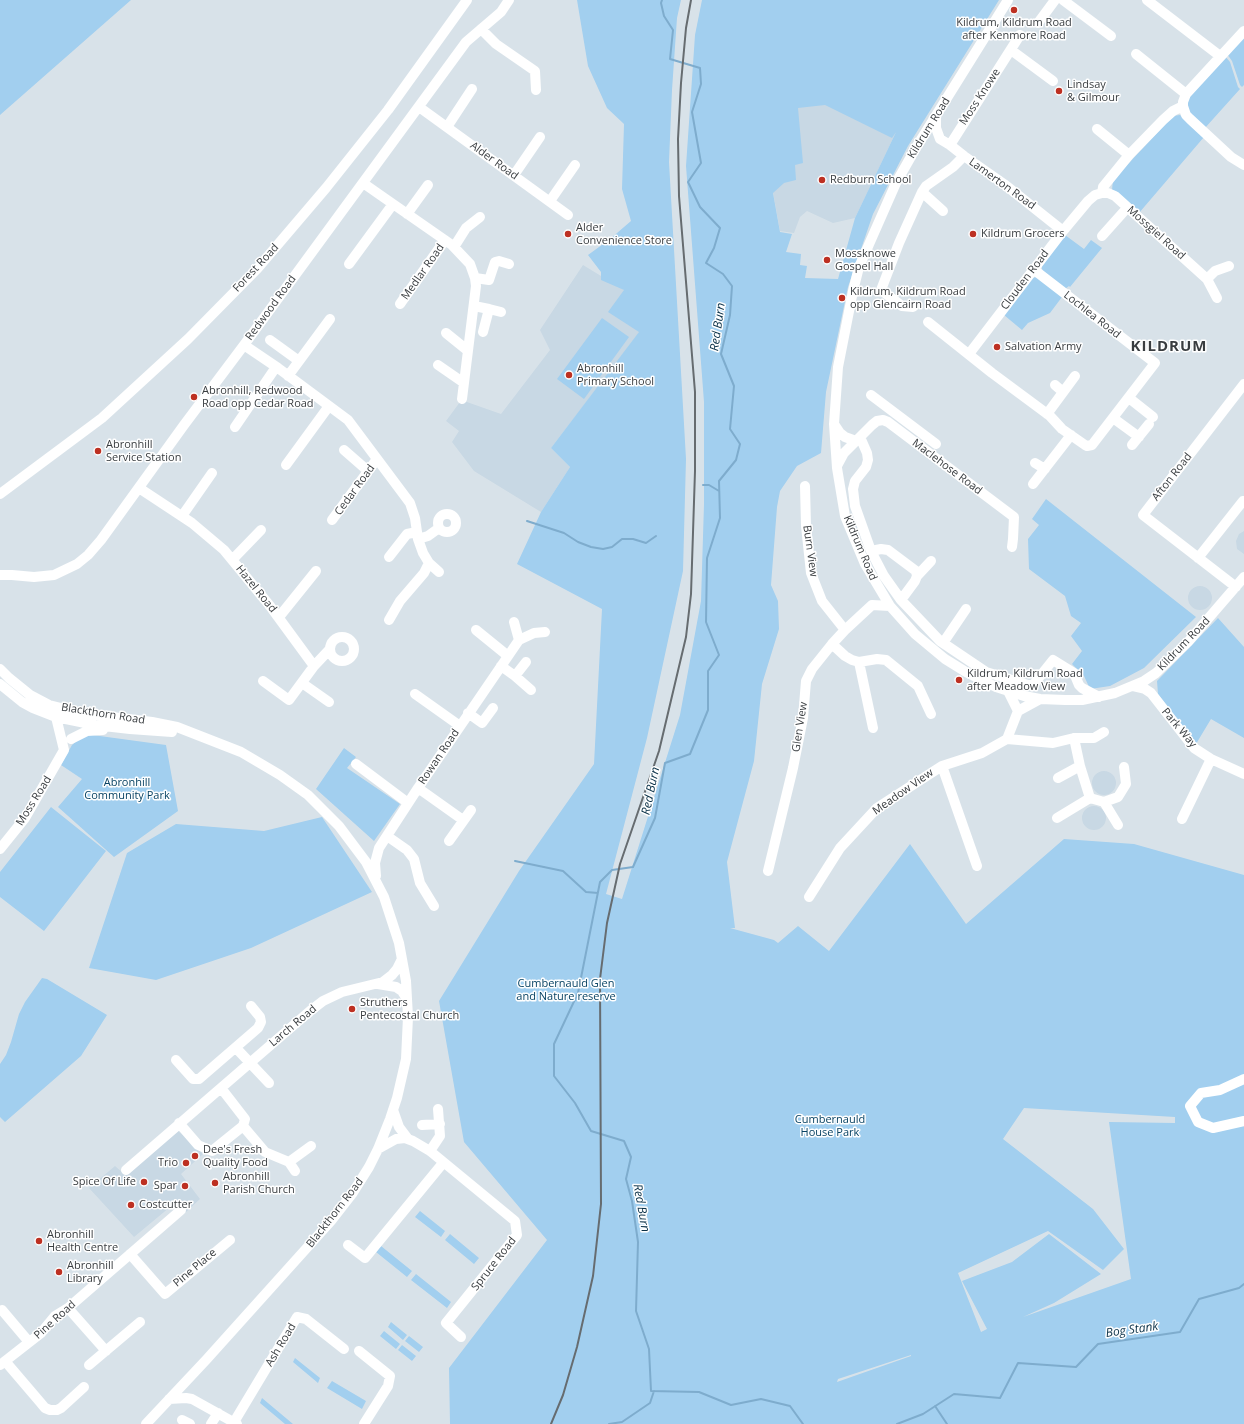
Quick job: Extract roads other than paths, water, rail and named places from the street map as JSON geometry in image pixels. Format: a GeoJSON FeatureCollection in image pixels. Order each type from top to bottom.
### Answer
{"type":"FeatureCollection","features":[{"type":"Feature","properties":{"kind":"street","name":"Forest Road"},"geometry":{"type":"LineString","coordinates":[[0,494],[102,418],[188,339],[257,269],[326,188],[388,110],[467,0]]}},
{"type":"Feature","properties":{"kind":"street","name":"Redwood Road"},"geometry":{"type":"LineString","coordinates":[[0,575],[34,577],[46,576],[77,564],[88,555],[101,540],[188,419],[420,107],[466,42],[501,12],[509,0]]}},
{"type":"Feature","properties":{"kind":"street","name":"Kildrum Road"},"geometry":{"type":"LineString","coordinates":[[1008,0],[917,146],[896,183],[859,268],[846,319],[838,367],[834,424],[837,468],[845,516],[865,564],[877,586],[890,606],[915,634],[945,659],[986,683],[1008,691],[1040,699],[1082,700],[1099,697],[1115,693],[1132,686],[1156,673],[1188,642],[1244,577]]}},
{"type":"Feature","properties":{"kind":"street"},"geometry":{"type":"LineString","coordinates":[[1038,23],[1055,0]]}},
{"type":"Feature","properties":{"kind":"street"},"geometry":{"type":"LineString","coordinates":[[1063,0],[1110,36]]}},
{"type":"Feature","properties":{"kind":"street"},"geometry":{"type":"LineString","coordinates":[[1147,0],[1220,56]]}},
{"type":"Feature","properties":{"kind":"street"},"geometry":{"type":"LineString","coordinates":[[481,29],[496,44],[535,71],[536,90]]}},
{"type":"Feature","properties":{"kind":"street"},"geometry":{"type":"LineString","coordinates":[[1244,30],[1186,94],[1183,102],[1186,115],[1232,157],[1244,164]]}},
{"type":"Feature","properties":{"kind":"street","name":"Moss Knowe"},"geometry":{"type":"LineString","coordinates":[[950,144],[1020,35]]}},
{"type":"Feature","properties":{"kind":"street"},"geometry":{"type":"LineString","coordinates":[[1011,50],[1053,81]]}},
{"type":"Feature","properties":{"kind":"street"},"geometry":{"type":"LineString","coordinates":[[1136,54],[1186,94]]}},
{"type":"Feature","properties":{"kind":"street"},"geometry":{"type":"LineString","coordinates":[[447,127],[472,89]]}},
{"type":"Feature","properties":{"kind":"street","name":"Clouden Road"},"geometry":{"type":"LineString","coordinates":[[969,354],[1063,230],[1088,201],[1095,195],[1102,193],[1102,187],[1129,155],[1173,110],[1183,106]]}},
{"type":"Feature","properties":{"kind":"street","name":"Alder Road"},"geometry":{"type":"LineString","coordinates":[[420,107],[568,215]]}},
{"type":"Feature","properties":{"kind":"street"},"geometry":{"type":"LineString","coordinates":[[917,146],[924,141],[940,138],[936,128],[936,116]]}},
{"type":"Feature","properties":{"kind":"street"},"geometry":{"type":"LineString","coordinates":[[1096,129],[1129,155]]}},
{"type":"Feature","properties":{"kind":"street"},"geometry":{"type":"LineString","coordinates":[[514,175],[540,138]]}},
{"type":"Feature","properties":{"kind":"street","name":"Lamerton Road"},"geometry":{"type":"LineString","coordinates":[[940,138],[1004,184],[1063,230]]}},
{"type":"Feature","properties":{"kind":"street"},"geometry":{"type":"LineString","coordinates":[[913,307],[902,306],[881,290],[899,243],[922,192],[926,186],[953,167],[964,156]]}},
{"type":"Feature","properties":{"kind":"street"},"geometry":{"type":"LineString","coordinates":[[550,201],[575,165]]}},
{"type":"Feature","properties":{"kind":"street","name":"Medlar Road"},"geometry":{"type":"LineString","coordinates":[[363,182],[445,240],[470,264],[475,278],[474,306],[467,350],[462,399]]}},
{"type":"Feature","properties":{"kind":"street"},"geometry":{"type":"LineString","coordinates":[[407,214],[428,185]]}},
{"type":"Feature","properties":{"kind":"street"},"geometry":{"type":"LineString","coordinates":[[922,192],[943,211]]}},
{"type":"Feature","properties":{"kind":"street","name":"Mossgiel Road"},"geometry":{"type":"LineString","coordinates":[[1102,193],[1108,193],[1115,196],[1207,279],[1217,298]]}},
{"type":"Feature","properties":{"kind":"street"},"geometry":{"type":"LineString","coordinates":[[349,264],[393,204]]}},
{"type":"Feature","properties":{"kind":"street"},"geometry":{"type":"LineString","coordinates":[[1102,236],[1127,208]]}},
{"type":"Feature","properties":{"kind":"street"},"geometry":{"type":"LineString","coordinates":[[454,247],[466,228],[480,217]]}},
{"type":"Feature","properties":{"kind":"street","name":"Medlar Road"},"geometry":{"type":"LineString","coordinates":[[400,304],[445,240]]}},
{"type":"Feature","properties":{"kind":"street"},"geometry":{"type":"LineString","coordinates":[[475,278],[489,280],[495,262],[499,261],[509,264]]}},
{"type":"Feature","properties":{"kind":"street"},"geometry":{"type":"LineString","coordinates":[[1207,279],[1215,271],[1229,266]]}},
{"type":"Feature","properties":{"kind":"street","name":"Lochlea Road"},"geometry":{"type":"LineString","coordinates":[[1033,269],[1155,363],[1092,445],[1085,445],[1062,428],[1049,415]]}},
{"type":"Feature","properties":{"kind":"street"},"geometry":{"type":"LineString","coordinates":[[474,306],[501,312]]}},
{"type":"Feature","properties":{"kind":"street"},"geometry":{"type":"LineString","coordinates":[[483,332],[489,309]]}},
{"type":"Feature","properties":{"kind":"street"},"geometry":{"type":"LineString","coordinates":[[288,376],[330,319]]}},
{"type":"Feature","properties":{"kind":"street"},"geometry":{"type":"LineString","coordinates":[[928,322],[1049,415],[1075,376]]}},
{"type":"Feature","properties":{"kind":"street"},"geometry":{"type":"LineString","coordinates":[[446,333],[467,350]]}},
{"type":"Feature","properties":{"kind":"street"},"geometry":{"type":"LineString","coordinates":[[270,340],[299,361]]}},
{"type":"Feature","properties":{"kind":"street","name":"Cedar Road"},"geometry":{"type":"LineString","coordinates":[[244,345],[348,420],[410,502],[415,518],[417,535],[429,562],[439,572]]}},
{"type":"Feature","properties":{"kind":"street"},"geometry":{"type":"LineString","coordinates":[[438,365],[464,383]]}},
{"type":"Feature","properties":{"kind":"street"},"geometry":{"type":"LineString","coordinates":[[235,427],[276,367]]}},
{"type":"Feature","properties":{"kind":"street","name":"Afton Road"},"geometry":{"type":"LineString","coordinates":[[1236,586],[1143,515],[1244,384]]}},
{"type":"Feature","properties":{"kind":"street"},"geometry":{"type":"LineString","coordinates":[[1055,385],[1063,392]]}},
{"type":"Feature","properties":{"kind":"street"},"geometry":{"type":"LineString","coordinates":[[871,395],[936,444]]}},
{"type":"Feature","properties":{"kind":"street"},"geometry":{"type":"LineString","coordinates":[[1113,418],[1135,441],[1151,420],[1129,398]]}},
{"type":"Feature","properties":{"kind":"street"},"geometry":{"type":"LineString","coordinates":[[286,465],[329,406]]}},
{"type":"Feature","properties":{"kind":"street","name":"Maclehose Road"},"geometry":{"type":"LineString","coordinates":[[837,468],[844,453],[872,425],[877,421],[883,420],[888,422],[1014,517],[1012,547]]}},
{"type":"Feature","properties":{"kind":"street"},"geometry":{"type":"LineString","coordinates":[[834,424],[840,433],[845,437],[858,439],[868,453],[866,467],[855,481],[853,489],[855,506],[859,520],[871,551],[884,576],[901,600],[927,628],[943,643],[986,672],[1028,685],[1033,685],[1053,660],[1074,673],[1079,685],[1099,697]]}},
{"type":"Feature","properties":{"kind":"street"},"geometry":{"type":"LineString","coordinates":[[904,434],[910,425]]}},
{"type":"Feature","properties":{"kind":"street"},"geometry":{"type":"LineString","coordinates":[[1033,484],[1071,435]]}},
{"type":"Feature","properties":{"kind":"street"},"geometry":{"type":"LineString","coordinates":[[344,450],[368,471]]}},
{"type":"Feature","properties":{"kind":"street","name":"Cedar Road"},"geometry":{"type":"LineString","coordinates":[[332,520],[377,459]]}},
{"type":"Feature","properties":{"kind":"street"},"geometry":{"type":"LineString","coordinates":[[1035,463],[1045,469]]}},
{"type":"Feature","properties":{"kind":"street"},"geometry":{"type":"LineString","coordinates":[[182,516],[212,473]]}},
{"type":"Feature","properties":{"kind":"street","name":"Burn View"},"geometry":{"type":"LineString","coordinates":[[805,486],[806,526],[811,573],[822,601],[845,630]]}},
{"type":"Feature","properties":{"kind":"street","name":"Hazel Road"},"geometry":{"type":"LineString","coordinates":[[139,488],[182,516],[224,550],[279,618],[314,666]]}},
{"type":"Feature","properties":{"kind":"street"},"geometry":{"type":"LineString","coordinates":[[1198,558],[1243,501]]}},
{"type":"Feature","properties":{"kind":"street"},"geometry":{"type":"LineString","coordinates":[[389,557],[407,534],[428,536],[439,528]]}},
{"type":"Feature","properties":{"kind":"street","name":"Hazel Road"},"geometry":{"type":"LineString","coordinates":[[232,560],[261,530]]}},
{"type":"Feature","properties":{"kind":"street"},"geometry":{"type":"LineString","coordinates":[[871,551],[880,549],[888,550],[916,572],[917,576]]}},
{"type":"Feature","properties":{"kind":"street"},"geometry":{"type":"LineString","coordinates":[[901,600],[916,581],[917,576],[931,561]]}},
{"type":"Feature","properties":{"kind":"street"},"geometry":{"type":"LineString","coordinates":[[389,620],[400,601],[424,573],[429,562]]}},
{"type":"Feature","properties":{"kind":"street","name":"Redwood Road"},"geometry":{"type":"LineString","coordinates":[[0,569],[12,575]]}},
{"type":"Feature","properties":{"kind":"street","name":"Hazel Road"},"geometry":{"type":"LineString","coordinates":[[279,618],[316,570]]}},
{"type":"Feature","properties":{"kind":"street"},"geometry":{"type":"LineString","coordinates":[[877,586],[872,605],[890,606]]}},
{"type":"Feature","properties":{"kind":"street","name":"Glen View"},"geometry":{"type":"LineString","coordinates":[[768,871],[794,768],[803,718],[806,681],[812,669],[832,644],[872,605]]}},
{"type":"Feature","properties":{"kind":"street"},"geometry":{"type":"LineString","coordinates":[[943,643],[966,609]]}},
{"type":"Feature","properties":{"kind":"street"},"geometry":{"type":"LineString","coordinates":[[514,622],[519,640],[534,633],[545,632]]}},
{"type":"Feature","properties":{"kind":"street"},"geometry":{"type":"LineString","coordinates":[[476,630],[508,656]]}},
{"type":"Feature","properties":{"kind":"street","name":"Rowan Road"},"geometry":{"type":"LineString","coordinates":[[377,884],[375,863],[377,852],[468,713],[519,640]]}},
{"type":"Feature","properties":{"kind":"street"},"geometry":{"type":"LineString","coordinates":[[832,644],[845,656],[852,660],[859,662],[877,659],[886,660],[918,686],[931,714]]}},
{"type":"Feature","properties":{"kind":"street"},"geometry":{"type":"LineString","coordinates":[[264,681],[289,700],[314,666],[330,649]]}},
{"type":"Feature","properties":{"kind":"street"},"geometry":{"type":"LineString","coordinates":[[515,676],[526,662]]}},
{"type":"Feature","properties":{"kind":"street"},"geometry":{"type":"LineString","coordinates":[[859,662],[872,728]]}},
{"type":"Feature","properties":{"kind":"street"},"geometry":{"type":"LineString","coordinates":[[500,666],[515,676],[531,690]]}},
{"type":"Feature","properties":{"kind":"street","name":"Blackthorn Road"},"geometry":{"type":"LineString","coordinates":[[0,669],[30,694],[49,705],[77,712],[152,722],[177,727],[241,752],[280,774],[308,795],[339,826],[366,862],[384,898],[399,943],[406,981],[408,1017],[406,1059],[393,1110],[378,1149],[369,1167],[352,1194],[331,1221],[146,1424]]}},
{"type":"Feature","properties":{"kind":"street"},"geometry":{"type":"LineString","coordinates":[[1132,686],[1145,689],[1151,693],[1152,684],[1156,673]]}},
{"type":"Feature","properties":{"kind":"street"},"geometry":{"type":"LineString","coordinates":[[302,683],[329,702]]}},
{"type":"Feature","properties":{"kind":"street","name":"Blackthorn Road"},"geometry":{"type":"LineString","coordinates":[[0,684],[22,702],[33,708],[56,716],[89,724],[194,734]]}},
{"type":"Feature","properties":{"kind":"street"},"geometry":{"type":"LineString","coordinates":[[1065,700],[1079,685]]}},
{"type":"Feature","properties":{"kind":"street"},"geometry":{"type":"LineString","coordinates":[[1008,691],[1018,711]]}},
{"type":"Feature","properties":{"kind":"street","name":"Park Way"},"geometry":{"type":"LineString","coordinates":[[1151,693],[1190,743],[1211,759],[1244,774]]}},
{"type":"Feature","properties":{"kind":"street","name":"Rowan Road"},"geometry":{"type":"LineString","coordinates":[[415,694],[460,726]]}},
{"type":"Feature","properties":{"kind":"street"},"geometry":{"type":"LineString","coordinates":[[1040,699],[1018,711],[1007,738],[1053,743],[1074,738],[1094,738],[1104,732]]}},
{"type":"Feature","properties":{"kind":"street"},"geometry":{"type":"LineString","coordinates":[[49,705],[56,716],[64,750]]}},
{"type":"Feature","properties":{"kind":"street"},"geometry":{"type":"LineString","coordinates":[[33,708],[59,731]]}},
{"type":"Feature","properties":{"kind":"street"},"geometry":{"type":"LineString","coordinates":[[468,713],[482,722],[493,708]]}},
{"type":"Feature","properties":{"kind":"street","name":"Moss Road"},"geometry":{"type":"LineString","coordinates":[[0,849],[25,818],[64,750],[77,731],[104,716]]}},
{"type":"Feature","properties":{"kind":"street"},"geometry":{"type":"LineString","coordinates":[[71,739],[87,731],[130,729]]}},
{"type":"Feature","properties":{"kind":"street","name":"Meadow View"},"geometry":{"type":"LineString","coordinates":[[809,897],[840,848],[877,808],[942,766],[986,751],[1007,738]]}},
{"type":"Feature","properties":{"kind":"street"},"geometry":{"type":"LineString","coordinates":[[1074,738],[1080,766],[1090,798]]}},
{"type":"Feature","properties":{"kind":"street"},"geometry":{"type":"LineString","coordinates":[[1182,819],[1211,759]]}},
{"type":"Feature","properties":{"kind":"street"},"geometry":{"type":"LineString","coordinates":[[356,764],[408,803]]}},
{"type":"Feature","properties":{"kind":"street","name":"Meadow View"},"geometry":{"type":"LineString","coordinates":[[942,766],[976,866]]}},
{"type":"Feature","properties":{"kind":"street"},"geometry":{"type":"LineString","coordinates":[[1058,778],[1080,766]]}},
{"type":"Feature","properties":{"kind":"street"},"geometry":{"type":"LineString","coordinates":[[1057,818],[1090,798],[1104,802],[1118,797],[1126,784],[1124,767]]}},
{"type":"Feature","properties":{"kind":"street","name":"Rowan Road"},"geometry":{"type":"LineString","coordinates":[[418,788],[463,820]]}},
{"type":"Feature","properties":{"kind":"street"},"geometry":{"type":"LineString","coordinates":[[1104,802],[1118,825]]}},
{"type":"Feature","properties":{"kind":"street"},"geometry":{"type":"LineString","coordinates":[[448,841],[471,810]]}},
{"type":"Feature","properties":{"kind":"street"},"geometry":{"type":"LineString","coordinates":[[387,836],[407,850],[414,859],[420,883],[434,906]]}},
{"type":"Feature","properties":{"kind":"street"},"geometry":{"type":"LineString","coordinates":[[356,848],[369,850],[380,847]]}},
{"type":"Feature","properties":{"kind":"street","name":"Larch Road"},"geometry":{"type":"LineString","coordinates":[[126,1170],[250,1062],[323,1001],[351,989],[383,982],[392,975],[402,959]]}},
{"type":"Feature","properties":{"kind":"street","name":"Larch Road"},"geometry":{"type":"LineString","coordinates":[[377,984],[396,987],[402,991],[407,999]]}},
{"type":"Feature","properties":{"kind":"street"},"geometry":{"type":"LineString","coordinates":[[176,1060],[193,1079],[199,1079],[258,1028],[261,1022],[260,1017],[251,1006]]}},
{"type":"Feature","properties":{"kind":"street"},"geometry":{"type":"LineString","coordinates":[[236,1048],[269,1083]]}},
{"type":"Feature","properties":{"kind":"street"},"geometry":{"type":"LineString","coordinates":[[1244,1079],[1220,1090],[1201,1093],[1190,1106],[1198,1122],[1213,1128],[1244,1121]]}},
{"type":"Feature","properties":{"kind":"street"},"geometry":{"type":"LineString","coordinates":[[180,1123],[198,1145],[212,1151],[243,1126],[245,1119],[220,1088]]}},
{"type":"Feature","properties":{"kind":"street"},"geometry":{"type":"LineString","coordinates":[[430,1151],[440,1136],[438,1109]]}},
{"type":"Feature","properties":{"kind":"street","name":"Spruce Road"},"geometry":{"type":"LineString","coordinates":[[393,1110],[399,1127],[408,1138],[430,1151],[515,1221],[517,1235],[446,1323],[461,1336]]}},
{"type":"Feature","properties":{"kind":"street"},"geometry":{"type":"LineString","coordinates":[[422,1125],[440,1124]]}},
{"type":"Feature","properties":{"kind":"street"},"geometry":{"type":"LineString","coordinates":[[243,1126],[265,1152],[289,1162],[295,1171]]}},
{"type":"Feature","properties":{"kind":"street"},"geometry":{"type":"LineString","coordinates":[[378,1149],[396,1139],[408,1138]]}},
{"type":"Feature","properties":{"kind":"street"},"geometry":{"type":"LineString","coordinates":[[289,1162],[311,1146]]}},
{"type":"Feature","properties":{"kind":"street"},"geometry":{"type":"LineString","coordinates":[[348,1245],[365,1258],[443,1163]]}},
{"type":"Feature","properties":{"kind":"street","name":"Pine Road"},"geometry":{"type":"LineString","coordinates":[[3,1363],[46,1328],[55,1316],[68,1308],[181,1210]]}},
{"type":"Feature","properties":{"kind":"street","name":"Pine Place"},"geometry":{"type":"LineString","coordinates":[[130,1254],[165,1294],[230,1240]]}},
{"type":"Feature","properties":{"kind":"street"},"geometry":{"type":"LineString","coordinates":[[68,1308],[106,1351]]}},
{"type":"Feature","properties":{"kind":"street"},"geometry":{"type":"LineString","coordinates":[[2,1310],[29,1342]]}},
{"type":"Feature","properties":{"kind":"street","name":"Ash Road"},"geometry":{"type":"LineString","coordinates":[[169,1399],[192,1399],[236,1423],[297,1317],[306,1319],[344,1349]]}},
{"type":"Feature","properties":{"kind":"street"},"geometry":{"type":"LineString","coordinates":[[89,1365],[140,1322]]}},
{"type":"Feature","properties":{"kind":"street"},"geometry":{"type":"LineString","coordinates":[[359,1351],[390,1376],[388,1386],[364,1424]]}},
{"type":"Feature","properties":{"kind":"street"},"geometry":{"type":"LineString","coordinates":[[3,1363],[45,1408],[50,1410],[57,1410],[61,1408],[84,1387]]}},
{"type":"Feature","properties":{"kind":"street"},"geometry":{"type":"LineString","coordinates":[[188,1379],[189,1391],[192,1399]]}},
{"type":"Feature","properties":{"kind":"street"},"geometry":{"type":"LineString","coordinates":[[211,1424],[218,1413]]}},
{"type":"Feature","properties":{"kind":"waterway","name":"Red Burn"},"geometry":{"type":"LineString","coordinates":[[662,0],[661,3],[664,16],[673,30],[670,59],[700,68],[701,84],[692,112],[701,163],[688,182],[700,207],[720,228],[714,248],[706,263],[723,274],[732,286],[730,315],[721,354],[734,386],[730,429],[740,444],[736,460],[719,481],[720,518],[707,558],[706,622],[719,655],[708,671],[708,710],[690,754],[665,763],[655,818],[633,867],[612,870],[600,882],[578,993],[554,1044],[554,1076],[575,1103],[591,1131],[624,1141],[631,1157],[626,1179],[632,1201],[638,1242],[636,1311],[649,1349],[651,1391],[699,1392],[731,1405],[761,1399],[790,1406],[803,1424]]}},
{"type":"Feature","properties":{"kind":"waterway"},"geometry":{"type":"LineString","coordinates":[[703,485],[709,485],[719,491]]}},
{"type":"Feature","properties":{"kind":"waterway"},"geometry":{"type":"LineString","coordinates":[[527,521],[564,533],[578,542],[591,547],[603,549],[612,547],[622,539],[633,539],[646,543],[656,536]]}},
{"type":"Feature","properties":{"kind":"waterway"},"geometry":{"type":"LineString","coordinates":[[515,861],[563,871],[586,892],[598,893]]}},
{"type":"Feature","properties":{"kind":"waterway","name":"Bog Stank"},"geometry":{"type":"LineString","coordinates":[[897,1424],[923,1414],[954,1394],[1000,1398],[1018,1363],[1076,1367],[1098,1344],[1180,1332],[1199,1299],[1239,1288],[1244,1284]]}},
{"type":"Feature","properties":{"kind":"waterway","name":"Red Burn"},"geometry":{"type":"LineString","coordinates":[[609,1424],[622,1422],[650,1403],[654,1391]]}},
{"type":"Feature","properties":{"kind":"waterway"},"geometry":{"type":"LineString","coordinates":[[935,1406],[947,1424]]}},
{"type":"Feature","properties":{"kind":"railway"},"geometry":{"type":"LineString","coordinates":[[551,1424],[563,1395],[577,1347],[593,1276],[601,1204],[600,979],[607,923],[620,864],[659,751],[686,637],[691,594],[695,471],[695,392],[679,196],[678,139],[686,28],[691,0]]}},
{"type":"Feature","properties":{"kind":"place","name":"Kildrum, Kildrum Road after Kenmore Road"},"geometry":{"type":"Point","coordinates":[1014,10]}},
{"type":"Feature","properties":{"kind":"place","name":"Lindsay & Gilmour"},"geometry":{"type":"Point","coordinates":[1059,91]}},
{"type":"Feature","properties":{"kind":"place","name":"Redburn School"},"geometry":{"type":"Point","coordinates":[822,180]}},
{"type":"Feature","properties":{"kind":"place","name":"Alder Convenience Store"},"geometry":{"type":"Point","coordinates":[568,234]}},
{"type":"Feature","properties":{"kind":"place","name":"Kildrum Grocers"},"geometry":{"type":"Point","coordinates":[973,234]}},
{"type":"Feature","properties":{"kind":"place","name":"Mossknowe Gospel Hall"},"geometry":{"type":"Point","coordinates":[827,260]}},
{"type":"Feature","properties":{"kind":"place","name":"Kildrum, Kildrum Road opp Glencairn Road"},"geometry":{"type":"Point","coordinates":[842,298]}},
{"type":"Feature","properties":{"kind":"place","name":"Salvation Army"},"geometry":{"type":"Point","coordinates":[997,347]}},
{"type":"Feature","properties":{"kind":"place","name":"Abronhill Primary School"},"geometry":{"type":"Point","coordinates":[569,375]}},
{"type":"Feature","properties":{"kind":"place","name":"Abronhill, Redwood Road opp Cedar Road"},"geometry":{"type":"Point","coordinates":[194,397]}},
{"type":"Feature","properties":{"kind":"place","name":"Abronhill Service Station"},"geometry":{"type":"Point","coordinates":[98,451]}},
{"type":"Feature","properties":{"kind":"place","name":"Kildrum, Kildrum Road after Meadow View"},"geometry":{"type":"Point","coordinates":[959,680]}},
{"type":"Feature","properties":{"kind":"place","name":"Struthers Pentecostal Church"},"geometry":{"type":"Point","coordinates":[352,1009]}},
{"type":"Feature","properties":{"kind":"place","name":"Dee's Fresh Quality Food"},"geometry":{"type":"Point","coordinates":[195,1156]}},
{"type":"Feature","properties":{"kind":"place","name":"Trio"},"geometry":{"type":"Point","coordinates":[186,1163]}},
{"type":"Feature","properties":{"kind":"place","name":"Spice Of Life"},"geometry":{"type":"Point","coordinates":[144,1182]}},
{"type":"Feature","properties":{"kind":"place","name":"Abronhill Parish Church"},"geometry":{"type":"Point","coordinates":[215,1183]}},
{"type":"Feature","properties":{"kind":"place","name":"Spar"},"geometry":{"type":"Point","coordinates":[185,1186]}},
{"type":"Feature","properties":{"kind":"place","name":"Costcutter"},"geometry":{"type":"Point","coordinates":[131,1205]}},
{"type":"Feature","properties":{"kind":"place","name":"Abronhill Health Centre"},"geometry":{"type":"Point","coordinates":[39,1241]}},
{"type":"Feature","properties":{"kind":"place","name":"Abronhill Library"},"geometry":{"type":"Point","coordinates":[59,1272]}},
{"type":"Feature","properties":{"kind":"district","name":"KILDRUM"},"geometry":{"type":"Point","coordinates":[1169,347]}},
{"type":"Feature","properties":{"kind":"park label","name":"Abronhill Community Park"},"geometry":{"type":"Point","coordinates":[127,789]}},
{"type":"Feature","properties":{"kind":"park label","name":"Cumbernauld Glen and Nature reserve"},"geometry":{"type":"Point","coordinates":[566,990]}},
{"type":"Feature","properties":{"kind":"park label","name":"Cumbernauld House Park"},"geometry":{"type":"Point","coordinates":[830,1126]}}]}
